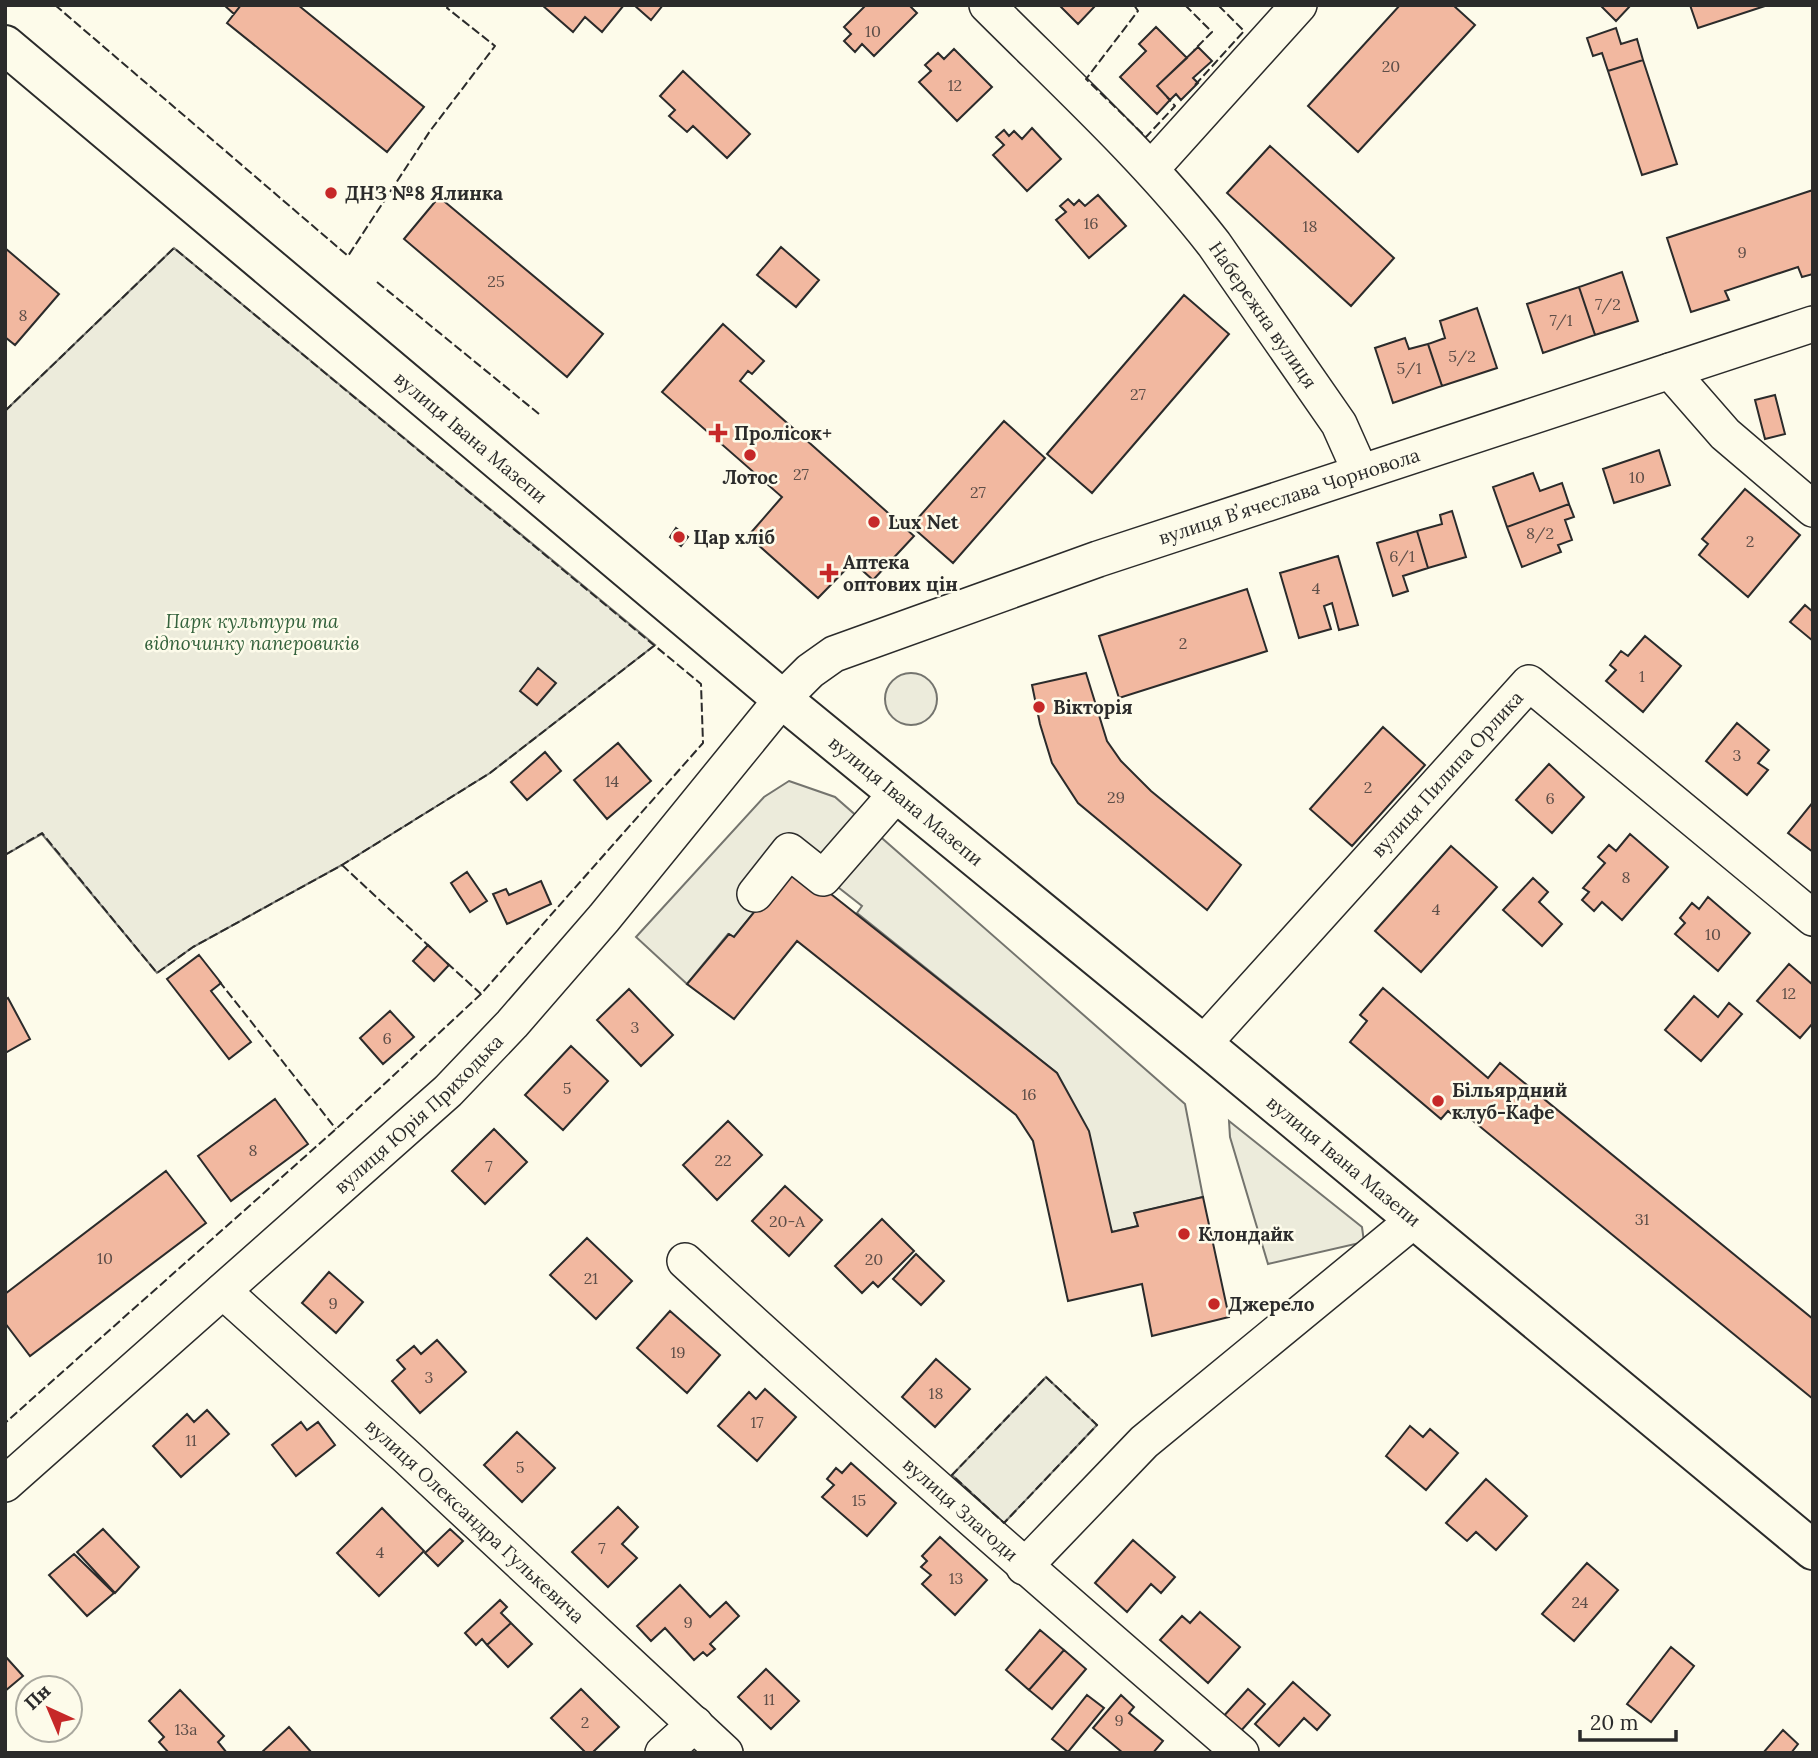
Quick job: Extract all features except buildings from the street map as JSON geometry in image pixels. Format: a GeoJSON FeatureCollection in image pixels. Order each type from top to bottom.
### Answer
{"type":"FeatureCollection","features":[{"type":"Feature","properties":{"kind":"main road","name":"вулиця Івана Мазепи"},"geometry":{"type":"LineString","coordinates":[[5,45],[782,699],[1813,1550]]}},
{"type":"Feature","properties":{"kind":"street","name":"Набережна вулиця"},"geometry":{"type":"LineString","coordinates":[[987,5],[1151,169],[1214,244],[1339,424],[1360,471]]}},
{"type":"Feature","properties":{"kind":"street"},"geometry":{"type":"LineString","coordinates":[[1151,169],[1299,5]]}},
{"type":"Feature","properties":{"kind":"street","name":"вулиця Вʼячеслава Чорновола"},"geometry":{"type":"LineString","coordinates":[[782,699],[810,671],[834,654],[1098,559],[1813,324]]}},
{"type":"Feature","properties":{"kind":"street"},"geometry":{"type":"LineString","coordinates":[[1670,372],[1725,434],[1813,509]]}},
{"type":"Feature","properties":{"kind":"street","name":"вулиця Пилипа Орлика"},"geometry":{"type":"LineString","coordinates":[[1203,1044],[1530,684],[1813,918]]}},
{"type":"Feature","properties":{"kind":"street","name":"вулиця Юрія Приходька"},"geometry":{"type":"LineString","coordinates":[[5,1483],[448,1091],[512,1024],[604,918],[782,699]]}},
{"type":"Feature","properties":{"kind":"street"},"geometry":{"type":"LineString","coordinates":[[755,894],[789,851],[823,878],[897,793]]}},
{"type":"Feature","properties":{"kind":"street"},"geometry":{"type":"LineString","coordinates":[[1024,1567],[1144,1442],[1414,1220]]}},
{"type":"Feature","properties":{"kind":"street","name":"вулиця Злагоди"},"geometry":{"type":"LineString","coordinates":[[685,1261],[1024,1567],[1241,1753]]}},
{"type":"Feature","properties":{"kind":"street","name":"вулиця Олександра Гулькевича"},"geometry":{"type":"LineString","coordinates":[[223,1291],[417,1466],[725,1753]]}},
{"type":"Feature","properties":{"kind":"street"},"geometry":{"type":"LineString","coordinates":[[663,1753],[695,1724]]}},
{"type":"Feature","properties":{"kind":"green space","name":"Парк культури та відпочинку паперовиків"},"geometry":{"type":"Polygon","coordinates":[[[174,248],[655,645],[490,773],[342,865],[193,947],[157,973],[42,834],[5,855],[5,411],[174,248]]]}},
{"type":"Feature","properties":{"kind":"green space"},"geometry":{"type":"Polygon","coordinates":[[[911,673],[930,680],[937,699],[930,718],[911,725],[892,718],[885,699],[892,680],[911,673]]]}},
{"type":"Feature","properties":{"kind":"green space"},"geometry":{"type":"Polygon","coordinates":[[[789,781],[835,797],[1185,1104],[1203,1197],[1135,1213],[1138,1226],[1112,1232],[1057,1073],[857,913],[862,906],[783,844],[793,864],[734,937],[728,934],[687,984],[636,937],[764,797],[789,781]]]}},
{"type":"Feature","properties":{"kind":"green space"},"geometry":{"type":"Polygon","coordinates":[[[1229,1121],[1362,1227],[1364,1242],[1268,1264],[1230,1137],[1229,1121]]]}},
{"type":"Feature","properties":{"kind":"green space"},"geometry":{"type":"Polygon","coordinates":[[[1046,1377],[1097,1425],[1004,1523],[952,1475],[1046,1377]]]}},
{"type":"Feature","properties":{"kind":"fence"},"geometry":{"type":"LineString","coordinates":[[55,5],[348,256],[430,131],[495,46],[447,8],[449,5]]}},
{"type":"Feature","properties":{"kind":"fence"},"geometry":{"type":"LineString","coordinates":[[1134,5],[1138,11],[1086,79],[1146,137],[1175,106],[1167,97]]}},
{"type":"Feature","properties":{"kind":"fence"},"geometry":{"type":"LineString","coordinates":[[1185,5],[1212,32],[1194,50]]}},
{"type":"Feature","properties":{"kind":"fence"},"geometry":{"type":"LineString","coordinates":[[1195,85],[1244,31],[1218,5]]}},
{"type":"Feature","properties":{"kind":"fence"},"geometry":{"type":"LineString","coordinates":[[5,411],[174,248],[701,684],[703,743],[481,994],[336,1129],[5,1423]]}},
{"type":"Feature","properties":{"kind":"fence"},"geometry":{"type":"LineString","coordinates":[[377,282],[539,414]]}},
{"type":"Feature","properties":{"kind":"fence"},"geometry":{"type":"LineString","coordinates":[[5,855],[42,833],[157,973],[193,947],[342,865],[490,773],[655,645]]}},
{"type":"Feature","properties":{"kind":"fence"},"geometry":{"type":"LineString","coordinates":[[342,865],[432,949]]}},
{"type":"Feature","properties":{"kind":"fence"},"geometry":{"type":"LineString","coordinates":[[447,963],[481,994]]}},
{"type":"Feature","properties":{"kind":"fence"},"geometry":{"type":"LineString","coordinates":[[219,981],[336,1129]]}},
{"type":"Feature","properties":{"kind":"fence"},"geometry":{"type":"LineString","coordinates":[[1046,1377],[1097,1425],[1004,1523],[952,1475],[1046,1377]]}},
{"type":"Feature","properties":{"kind":"place","name":"ДНЗ №8 Ялинка"},"geometry":{"type":"Point","coordinates":[331,193]}},
{"type":"Feature","properties":{"kind":"place","name":"Пролісок+"},"geometry":{"type":"Point","coordinates":[718,433]}},
{"type":"Feature","properties":{"kind":"place","name":"Лотос"},"geometry":{"type":"Point","coordinates":[750,455]}},
{"type":"Feature","properties":{"kind":"place","name":"Lux Net"},"geometry":{"type":"Point","coordinates":[874,522]}},
{"type":"Feature","properties":{"kind":"place","name":"Цар хліб"},"geometry":{"type":"Point","coordinates":[679,537]}},
{"type":"Feature","properties":{"kind":"place","name":"Аптека оптових цін"},"geometry":{"type":"Point","coordinates":[829,573]}},
{"type":"Feature","properties":{"kind":"place","name":"Вікторія"},"geometry":{"type":"Point","coordinates":[1039,707]}},
{"type":"Feature","properties":{"kind":"place","name":"Більярдний клуб-Кафе"},"geometry":{"type":"Point","coordinates":[1438,1101]}},
{"type":"Feature","properties":{"kind":"place","name":"Клондайк"},"geometry":{"type":"Point","coordinates":[1184,1234]}},
{"type":"Feature","properties":{"kind":"place","name":"Джерело"},"geometry":{"type":"Point","coordinates":[1214,1304]}}]}
